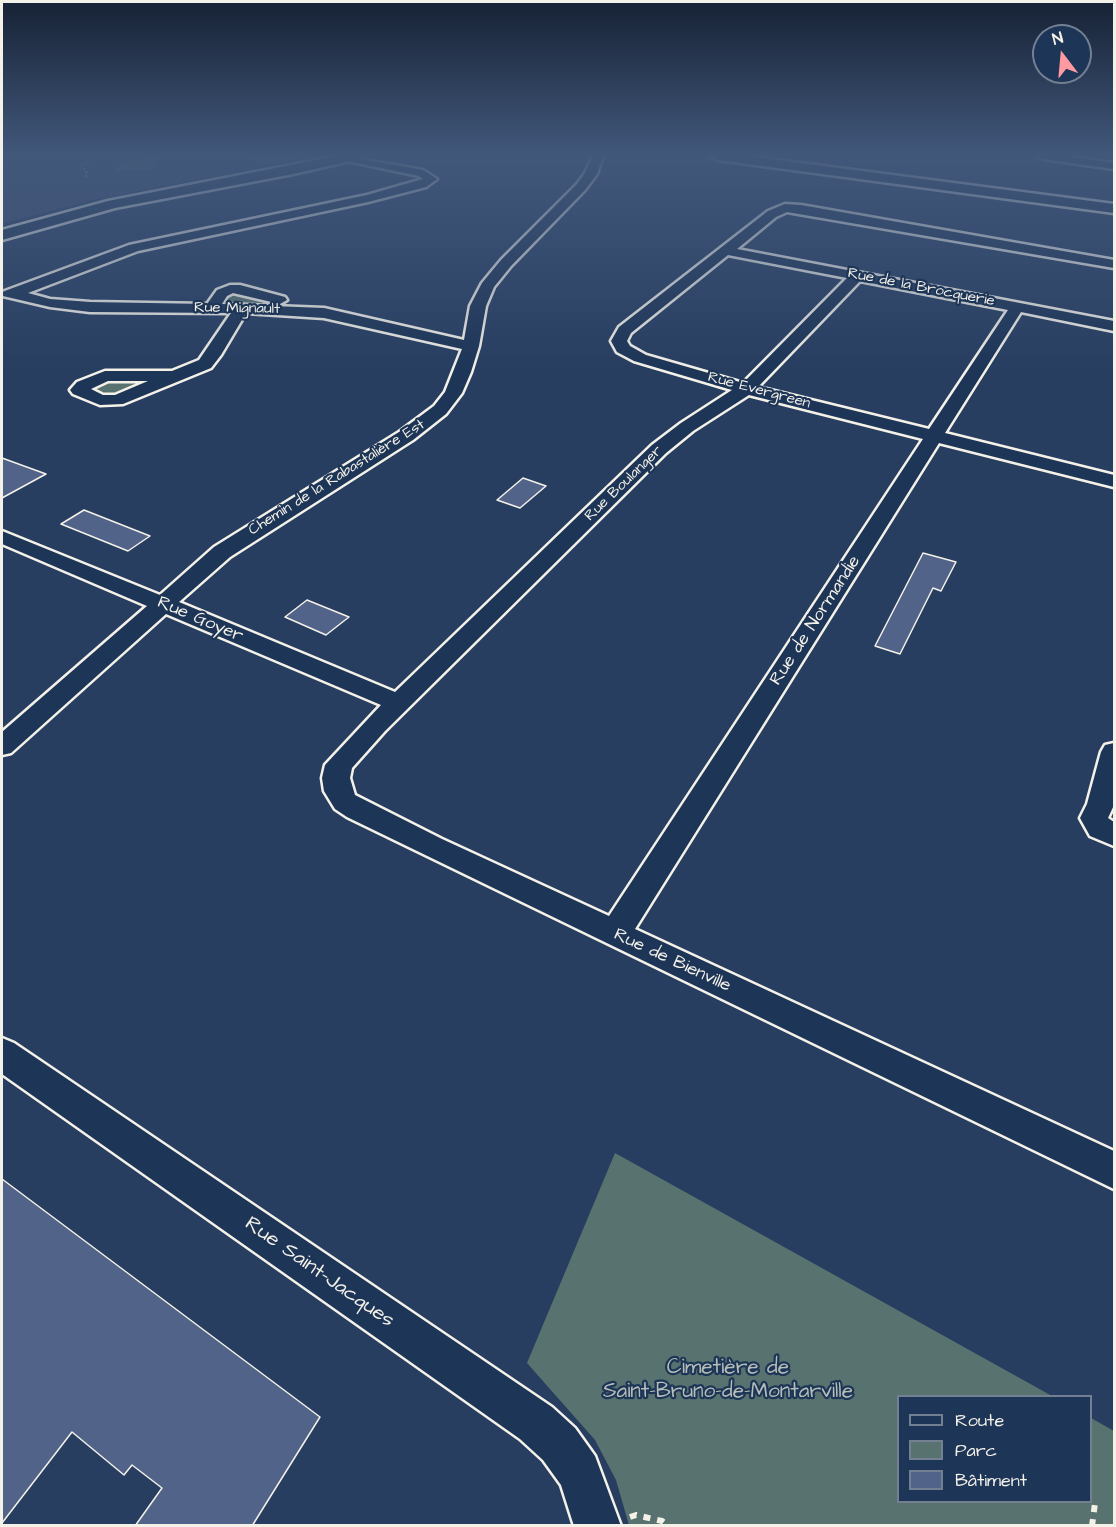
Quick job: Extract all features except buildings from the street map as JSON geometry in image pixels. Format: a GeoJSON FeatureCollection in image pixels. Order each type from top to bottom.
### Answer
{"type":"FeatureCollection","features":[{"type":"Feature","properties":{"kind":"street"},"geometry":{"type":"LineString","coordinates":[[2,235],[30,227]]}},
{"type":"Feature","properties":{"kind":"street"},"geometry":{"type":"LineString","coordinates":[[7,292],[135,248],[232,227]]}},
{"type":"Feature","properties":{"kind":"street","name":"Chemin de la Rabastalière Est"},"geometry":{"type":"LineString","coordinates":[[2,746],[238,540],[425,423],[440,410],[453,393],[463,372],[471,346],[477,306],[487,286],[541,227]]}},
{"type":"Feature","properties":{"kind":"street","name":"Rue Evergreen"},"geometry":{"type":"LineString","coordinates":[[756,227],[625,330],[619,341],[623,349],[635,356],[746,389],[1114,481]]}},
{"type":"Feature","properties":{"kind":"street","name":"Rue Evergreen"},"geometry":{"type":"LineString","coordinates":[[909,227],[1114,264]]}},
{"type":"Feature","properties":{"kind":"street","name":"Rue de la Brocquerie"},"geometry":{"type":"LineString","coordinates":[[728,250],[1114,326]]}},
{"type":"Feature","properties":{"kind":"street","name":"Rue Boulanger"},"geometry":{"type":"LineString","coordinates":[[399,704],[659,449],[687,427],[746,389],[857,276]]}},
{"type":"Feature","properties":{"kind":"street"},"geometry":{"type":"LineString","coordinates":[[212,308],[223,291],[236,288],[324,313]]}},
{"type":"Feature","properties":{"kind":"street","name":"Rue Mignault"},"geometry":{"type":"LineString","coordinates":[[7,292],[41,301],[76,306],[212,308],[324,313],[471,346]]}},
{"type":"Feature","properties":{"kind":"street","name":"Rue de Normandie"},"geometry":{"type":"LineString","coordinates":[[615,934],[1017,307]]}},
{"type":"Feature","properties":{"kind":"street"},"geometry":{"type":"LineString","coordinates":[[171,376],[196,368],[210,360],[241,309]]}},
{"type":"Feature","properties":{"kind":"street","name":"Rue Goyer"},"geometry":{"type":"LineString","coordinates":[[2,537],[399,704]]}},
{"type":"Feature","properties":{"kind":"street","name":"Rue de Bienville"},"geometry":{"type":"LineString","coordinates":[[399,704],[350,751],[339,765],[336,784],[345,802],[379,821],[615,934],[1114,1170]]}},
{"type":"Feature","properties":{"kind":"street"},"geometry":{"type":"LineString","coordinates":[[1105,830],[1094,818],[1101,804],[1114,752]]}},
{"type":"Feature","properties":{"kind":"street","name":"Rue Saint-Jacques"},"geometry":{"type":"LineString","coordinates":[[2,1054],[536,1423],[560,1444],[574,1465],[586,1488],[598,1526]]}},
{"type":"Feature","properties":{"kind":"path"},"geometry":{"type":"LineString","coordinates":[[1092,1526],[1095,1503]]}},
{"type":"Feature","properties":{"kind":"green space"},"geometry":{"type":"Polygon","coordinates":[[[236,293],[276,304],[233,305],[226,303],[229,295],[236,293]]]}},
{"type":"Feature","properties":{"kind":"green space"},"geometry":{"type":"Polygon","coordinates":[[[108,380],[143,381],[113,395],[91,389],[108,380]]]}},
{"type":"Feature","properties":{"kind":"green space","name":"Cimetière de Saint-Bruno-de-Montarville"},"geometry":{"type":"Polygon","coordinates":[[[615,1153],[1050,1395],[897,1395],[897,1503],[1092,1503],[1092,1419],[1114,1431],[1114,1525],[629,1525],[616,1480],[595,1440],[527,1363],[615,1153]]]}}]}
